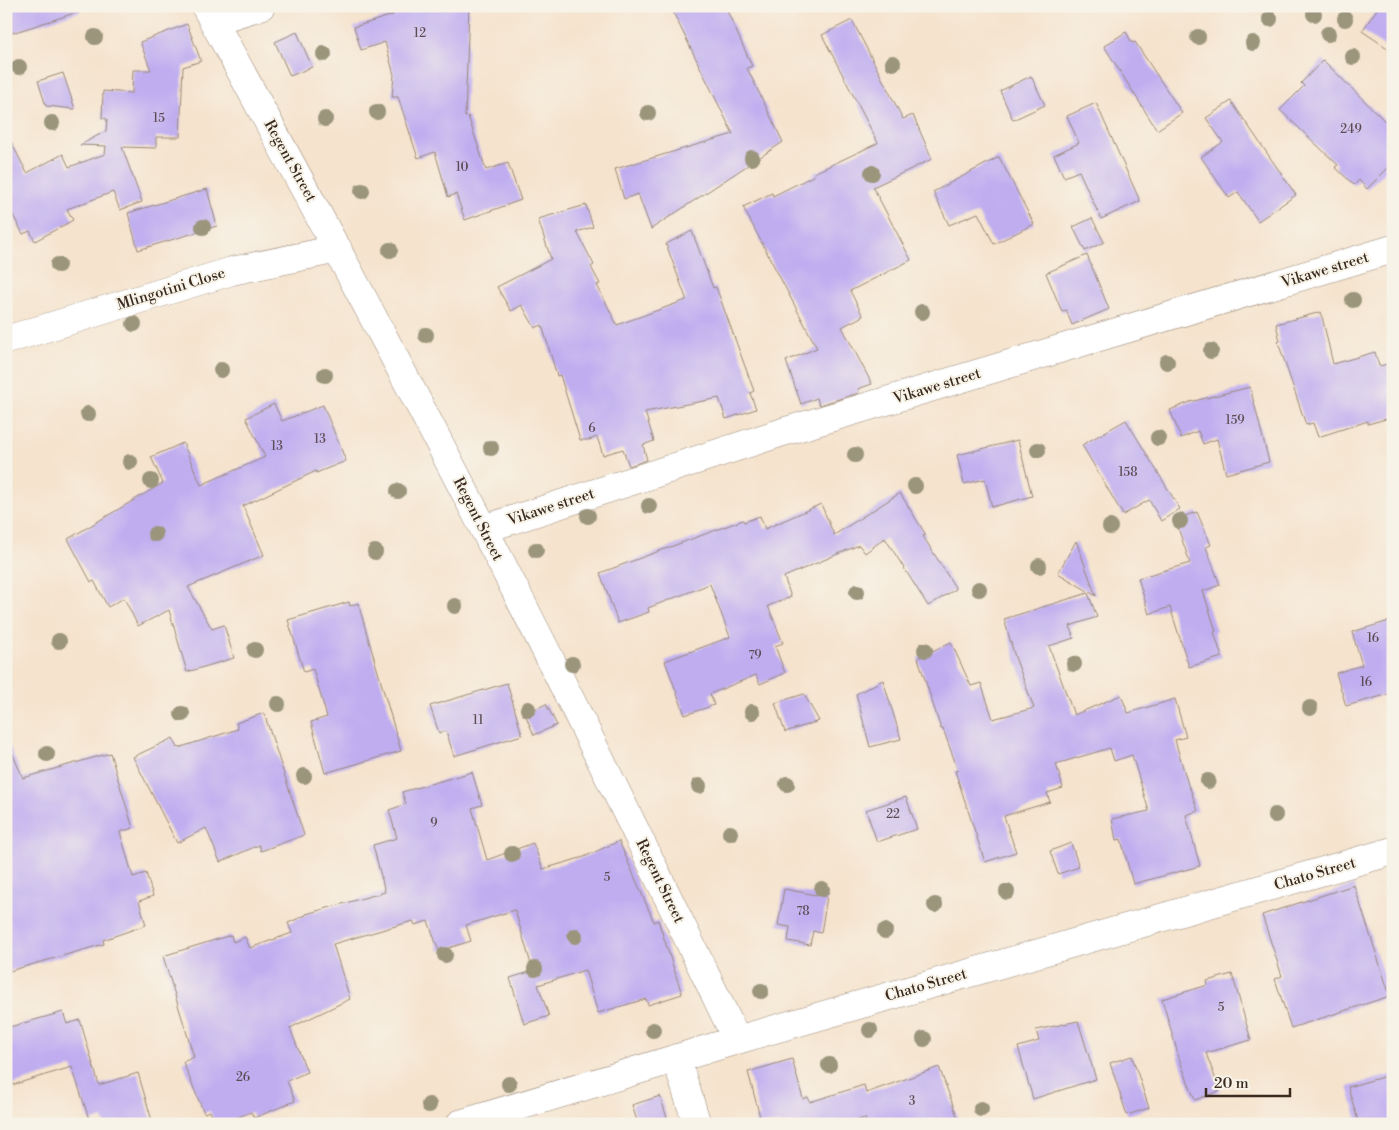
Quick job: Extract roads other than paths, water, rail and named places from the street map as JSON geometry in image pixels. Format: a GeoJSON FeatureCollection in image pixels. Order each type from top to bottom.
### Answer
{"type":"FeatureCollection","features":[{"type":"Feature","properties":{"kind":"street"},"geometry":{"type":"LineString","coordinates":[[209,13],[261,6]]}},
{"type":"Feature","properties":{"kind":"street","name":"Regent Street"},"geometry":{"type":"LineString","coordinates":[[209,13],[338,249],[484,529],[596,750],[737,1040]]}},
{"type":"Feature","properties":{"kind":"street","name":"Mlingotini Close"},"geometry":{"type":"LineString","coordinates":[[6,340],[232,271],[338,249]]}},
{"type":"Feature","properties":{"kind":"street","name":"Vikawe street"},"geometry":{"type":"LineString","coordinates":[[484,529],[783,432],[1393,249]]}},
{"type":"Feature","properties":{"kind":"street","name":"Chato Street"},"geometry":{"type":"LineString","coordinates":[[460,1124],[737,1040],[1393,851]]}},
{"type":"Feature","properties":{"kind":"street"},"geometry":{"type":"LineString","coordinates":[[676,1058],[697,1124]]}}]}
